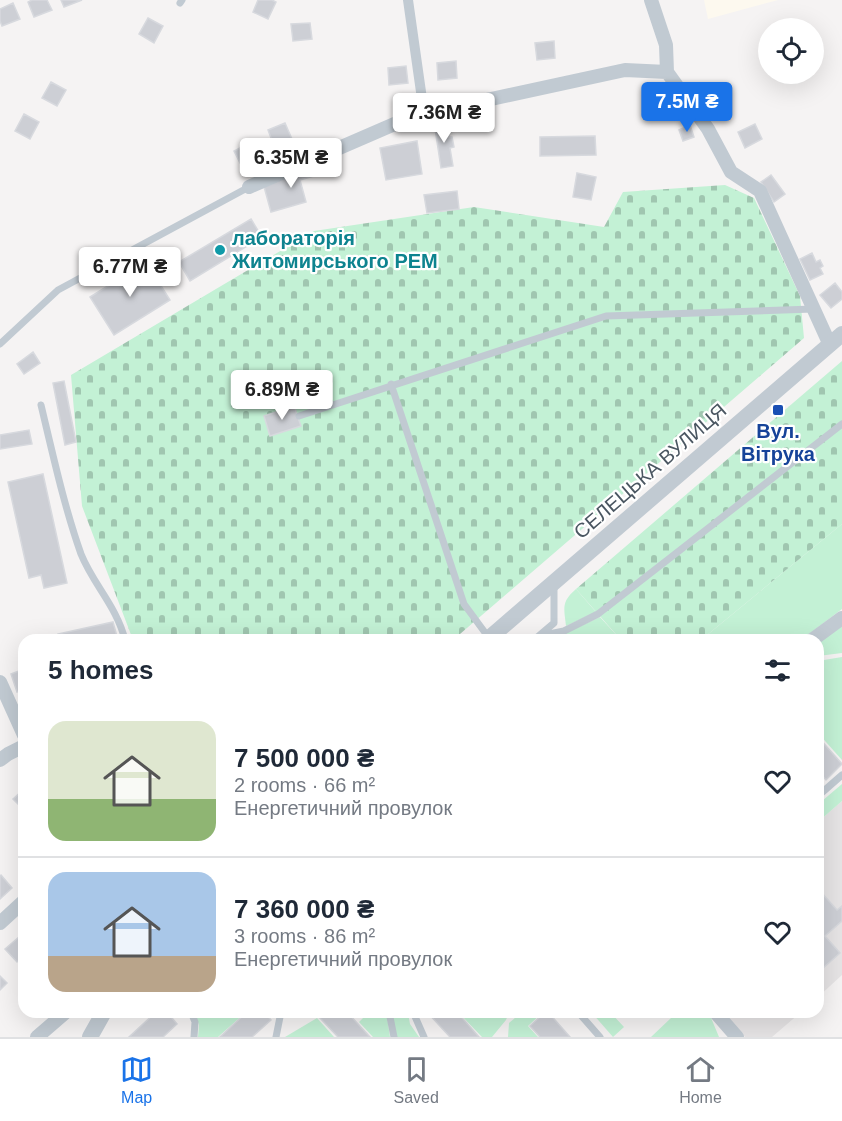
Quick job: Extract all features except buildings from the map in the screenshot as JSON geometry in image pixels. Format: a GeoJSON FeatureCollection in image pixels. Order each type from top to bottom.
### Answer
{"type":"FeatureCollection","features":[{"type":"Feature","properties":{"kind":"street"},"geometry":{"type":"LineString","coordinates":[[408,0],[424,113]]}},
{"type":"Feature","properties":{"kind":"street"},"geometry":{"type":"LineString","coordinates":[[651,0],[666,45],[667,72],[708,129],[731,172],[760,191],[813,309],[836,340]]}},
{"type":"Feature","properties":{"kind":"street"},"geometry":{"type":"LineString","coordinates":[[249,187],[412,116],[625,70],[667,72]]}},
{"type":"Feature","properties":{"kind":"street","name":"СЕЛЕЦЬКА ВУЛИЦЯ"},"geometry":{"type":"LineString","coordinates":[[496,634],[554,581],[836,340]]}},
{"type":"Feature","properties":{"kind":"street"},"geometry":{"type":"LineString","coordinates":[[820,634],[842,618]]}},
{"type":"Feature","properties":{"kind":"street"},"geometry":{"type":"LineString","coordinates":[[0,682],[18,722]]}},
{"type":"Feature","properties":{"kind":"street"},"geometry":{"type":"LineString","coordinates":[[0,760],[18,749]]}},
{"type":"Feature","properties":{"kind":"street"},"geometry":{"type":"LineString","coordinates":[[0,923],[18,906]]}},
{"type":"Feature","properties":{"kind":"street"},"geometry":{"type":"LineString","coordinates":[[37,1037],[59,1018]]}},
{"type":"Feature","properties":{"kind":"street"},"geometry":{"type":"LineString","coordinates":[[90,1037],[101,1018]]}},
{"type":"Feature","properties":{"kind":"street"},"geometry":{"type":"LineString","coordinates":[[720,1018],[737,1037]]}},
{"type":"Feature","properties":{"kind":"lane"},"geometry":{"type":"LineString","coordinates":[[0,344],[58,290],[249,187]]}},
{"type":"Feature","properties":{"kind":"lane"},"geometry":{"type":"LineString","coordinates":[[299,416],[391,384],[606,316],[813,309]]}},
{"type":"Feature","properties":{"kind":"lane"},"geometry":{"type":"LineString","coordinates":[[391,384],[464,604],[485,634]]}},
{"type":"Feature","properties":{"kind":"lane"},"geometry":{"type":"LineString","coordinates":[[41,405],[82,555],[112,607],[123,634]]}},
{"type":"Feature","properties":{"kind":"lane"},"geometry":{"type":"LineString","coordinates":[[552,634],[564,631],[598,614],[842,424]]}},
{"type":"Feature","properties":{"kind":"lane"},"geometry":{"type":"LineString","coordinates":[[542,634],[554,623],[554,581]]}},
{"type":"Feature","properties":{"kind":"lane"},"geometry":{"type":"LineString","coordinates":[[824,790],[842,775]]}},
{"type":"Feature","properties":{"kind":"lane"},"geometry":{"type":"LineString","coordinates":[[193,1018],[194,1037]]}},
{"type":"Feature","properties":{"kind":"lane"},"geometry":{"type":"LineString","coordinates":[[276,1037],[280,1018]]}},
{"type":"Feature","properties":{"kind":"lane"},"geometry":{"type":"LineString","coordinates":[[390,1018],[393,1037]]}},
{"type":"Feature","properties":{"kind":"lane"},"geometry":{"type":"LineString","coordinates":[[416,1018],[424,1037]]}},
{"type":"Feature","properties":{"kind":"lane"},"geometry":{"type":"LineString","coordinates":[[583,1018],[600,1037]]}},
{"type":"Feature","properties":{"kind":"shaded area"},"geometry":{"type":"Polygon","coordinates":[[[704,0],[778,0],[708,19],[704,0]]]}},
{"type":"Feature","properties":{"kind":"shaded area"},"geometry":{"type":"Polygon","coordinates":[[[842,801],[842,975],[824,992],[824,817],[842,801]]]}},
{"type":"Feature","properties":{"kind":"shaded area"},"geometry":{"type":"Polygon","coordinates":[[[728,1018],[794,1018],[772,1037],[745,1037],[728,1018]]]}},
{"type":"Feature","properties":{"kind":"green space"},"geometry":{"type":"Polygon","coordinates":[[[725,185],[754,198],[800,296],[804,338],[460,634],[131,634],[82,506],[71,375],[314,231],[474,207],[604,227],[623,192],[725,185]]]}},
{"type":"Feature","properties":{"kind":"green space"},"geometry":{"type":"Polygon","coordinates":[[[842,361],[842,524],[708,634],[616,634],[576,589],[842,361]]]}},
{"type":"Feature","properties":{"kind":"green space"},"geometry":{"type":"Polygon","coordinates":[[[842,524],[842,609],[809,634],[708,634],[842,524]]]}},
{"type":"Feature","properties":{"kind":"green space"},"geometry":{"type":"Polygon","coordinates":[[[576,589],[596,612],[566,626],[566,602],[576,589]]]}},
{"type":"Feature","properties":{"kind":"green space"},"geometry":{"type":"Polygon","coordinates":[[[600,617],[616,634],[565,634],[600,617]]]}},
{"type":"Feature","properties":{"kind":"green space"},"geometry":{"type":"Polygon","coordinates":[[[842,624],[842,653],[824,655],[824,638],[842,624]]]}},
{"type":"Feature","properties":{"kind":"green space"},"geometry":{"type":"Polygon","coordinates":[[[842,657],[842,760],[824,740],[824,660],[842,657]]]}},
{"type":"Feature","properties":{"kind":"green space"},"geometry":{"type":"Polygon","coordinates":[[[842,784],[842,801],[824,817],[824,799],[842,784]]]}},
{"type":"Feature","properties":{"kind":"green space"},"geometry":{"type":"Polygon","coordinates":[[[197,1018],[239,1018],[218,1037],[198,1037],[199,1025],[197,1018]]]}},
{"type":"Feature","properties":{"kind":"green space"},"geometry":{"type":"Polygon","coordinates":[[[317,1018],[334,1037],[285,1037],[317,1018]]]}},
{"type":"Feature","properties":{"kind":"green space"},"geometry":{"type":"Polygon","coordinates":[[[363,1018],[387,1018],[390,1037],[373,1037],[359,1022],[363,1018]]]}},
{"type":"Feature","properties":{"kind":"green space"},"geometry":{"type":"Polygon","coordinates":[[[393,1018],[409,1018],[410,1024],[419,1037],[396,1037],[393,1018]]]}},
{"type":"Feature","properties":{"kind":"green space"},"geometry":{"type":"Polygon","coordinates":[[[464,1018],[507,1018],[492,1037],[482,1037],[464,1018]]]}},
{"type":"Feature","properties":{"kind":"green space"},"geometry":{"type":"Polygon","coordinates":[[[515,1018],[537,1018],[528,1026],[538,1037],[508,1037],[509,1023],[515,1018]]]}},
{"type":"Feature","properties":{"kind":"green space"},"geometry":{"type":"Polygon","coordinates":[[[596,1018],[616,1018],[624,1027],[613,1037],[596,1018]]]}},
{"type":"Feature","properties":{"kind":"green space"},"geometry":{"type":"Polygon","coordinates":[[[671,1018],[711,1018],[719,1037],[651,1037],[671,1018]]]}},
{"type":"Feature","properties":{"kind":"place","name":"лабораторія Житомирського РЕМ"},"geometry":{"type":"Point","coordinates":[220,250]}},
{"type":"Feature","properties":{"kind":"place","name":"Вул. Вітрука"},"geometry":{"type":"Point","coordinates":[778,410]}}]}
